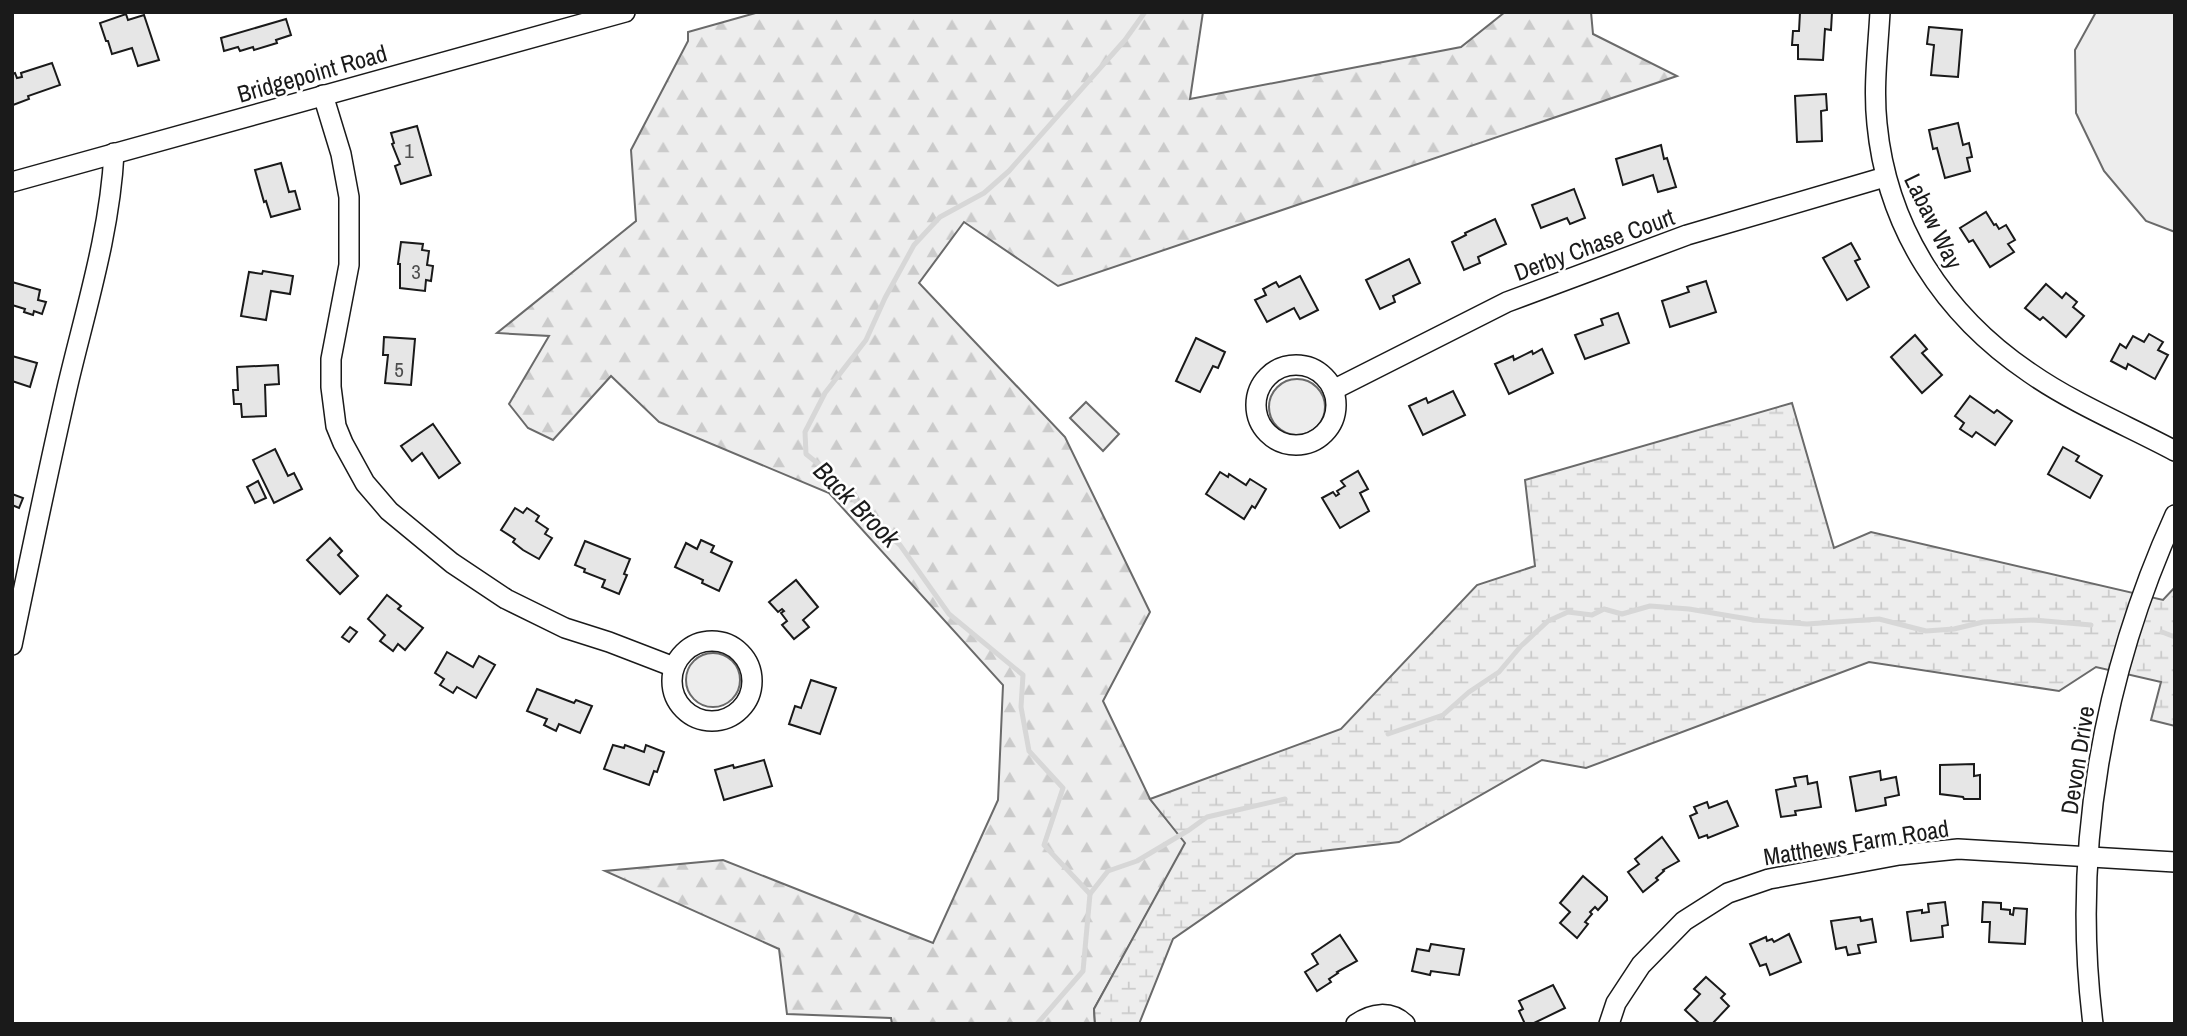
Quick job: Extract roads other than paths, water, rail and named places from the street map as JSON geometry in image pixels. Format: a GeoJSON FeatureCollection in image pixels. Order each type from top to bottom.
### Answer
{"type":"FeatureCollection","features":[{"type":"Feature","properties":{"kind":"street","name":"Bridgepoint Road"},"geometry":{"type":"LineString","coordinates":[[12,182],[323,95],[562,21],[625,12]]}},
{"type":"Feature","properties":{"kind":"street","name":"Labaw Way"},"geometry":{"type":"LineString","coordinates":[[1880,12],[1875,90],[1876,122],[1885,177],[1921,260],[1957,310],[1979,333],[2032,375],[2175,451]]}},
{"type":"Feature","properties":{"kind":"street"},"geometry":{"type":"LineString","coordinates":[[323,95],[341,154],[349,197],[349,265],[331,359],[331,387],[336,426],[365,483],[389,511],[452,563],[506,599],[565,628],[674,667]]}},
{"type":"Feature","properties":{"kind":"street"},"geometry":{"type":"LineString","coordinates":[[12,645],[56,437],[106,228],[114,153]]}},
{"type":"Feature","properties":{"kind":"street","name":"Derby Chase Court"},"geometry":{"type":"LineString","coordinates":[[1333,390],[1507,302],[1687,235],[1885,177]]}},
{"type":"Feature","properties":{"kind":"street"},"geometry":{"type":"LineString","coordinates":[[1305,366],[1327,379],[1333,390],[1336,404],[1328,429],[1306,444],[1292,445],[1279,441],[1268,434],[1256,413],[1256,398],[1261,386],[1269,375],[1280,368],[1305,366]]}},
{"type":"Feature","properties":{"kind":"street","name":"Devon Drive"},"geometry":{"type":"LineString","coordinates":[[2092,1024],[2086,951],[2088,856],[2102,742],[2115,681],[2140,602],[2175,515]]}},
{"type":"Feature","properties":{"kind":"street"},"geometry":{"type":"LineString","coordinates":[[703,642],[729,644],[740,652],[748,663],[752,676],[751,689],[738,711],[727,718],[701,720],[679,705],[671,680],[674,667],[691,647],[703,642]]}},
{"type":"Feature","properties":{"kind":"street","name":"Matthews Farm Road"},"geometry":{"type":"LineString","coordinates":[[1609,1024],[1616,1003],[1641,965],[1684,921],[1728,893],[1769,879],[1899,855],[1981,849],[2175,862]]}},
{"type":"Feature","properties":{"kind":"street"},"geometry":{"type":"LineString","coordinates":[[1356,1024],[1377,1014],[1389,1015],[1405,1024]]}},
{"type":"Feature","properties":{"kind":"waterway","name":"Back Brook"},"geometry":{"type":"LineString","coordinates":[[1037,1024],[1083,971],[1090,894],[1044,845],[1063,788],[1029,751],[1021,707],[1023,675],[949,614],[900,545],[872,521],[837,479],[806,454],[805,432],[825,393],[866,340],[914,245],[940,217],[984,193],[1009,171],[1125,40],[1145,12]]}},
{"type":"Feature","properties":{"kind":"waterway"},"geometry":{"type":"LineString","coordinates":[[1388,734],[1443,715],[1469,692],[1499,672],[1521,646],[1548,621],[1568,612],[1592,615],[1604,609],[1622,614],[1650,606],[1807,624],[1879,619],[1926,631],[1954,629],[1983,622],[2034,620],[2091,625]]}},
{"type":"Feature","properties":{"kind":"waterway"},"geometry":{"type":"LineString","coordinates":[[2162,632],[2175,637]]}},
{"type":"Feature","properties":{"kind":"waterway"},"geometry":{"type":"LineString","coordinates":[[1090,894],[1108,871],[1137,861],[1207,817],[1285,799]]}}]}
